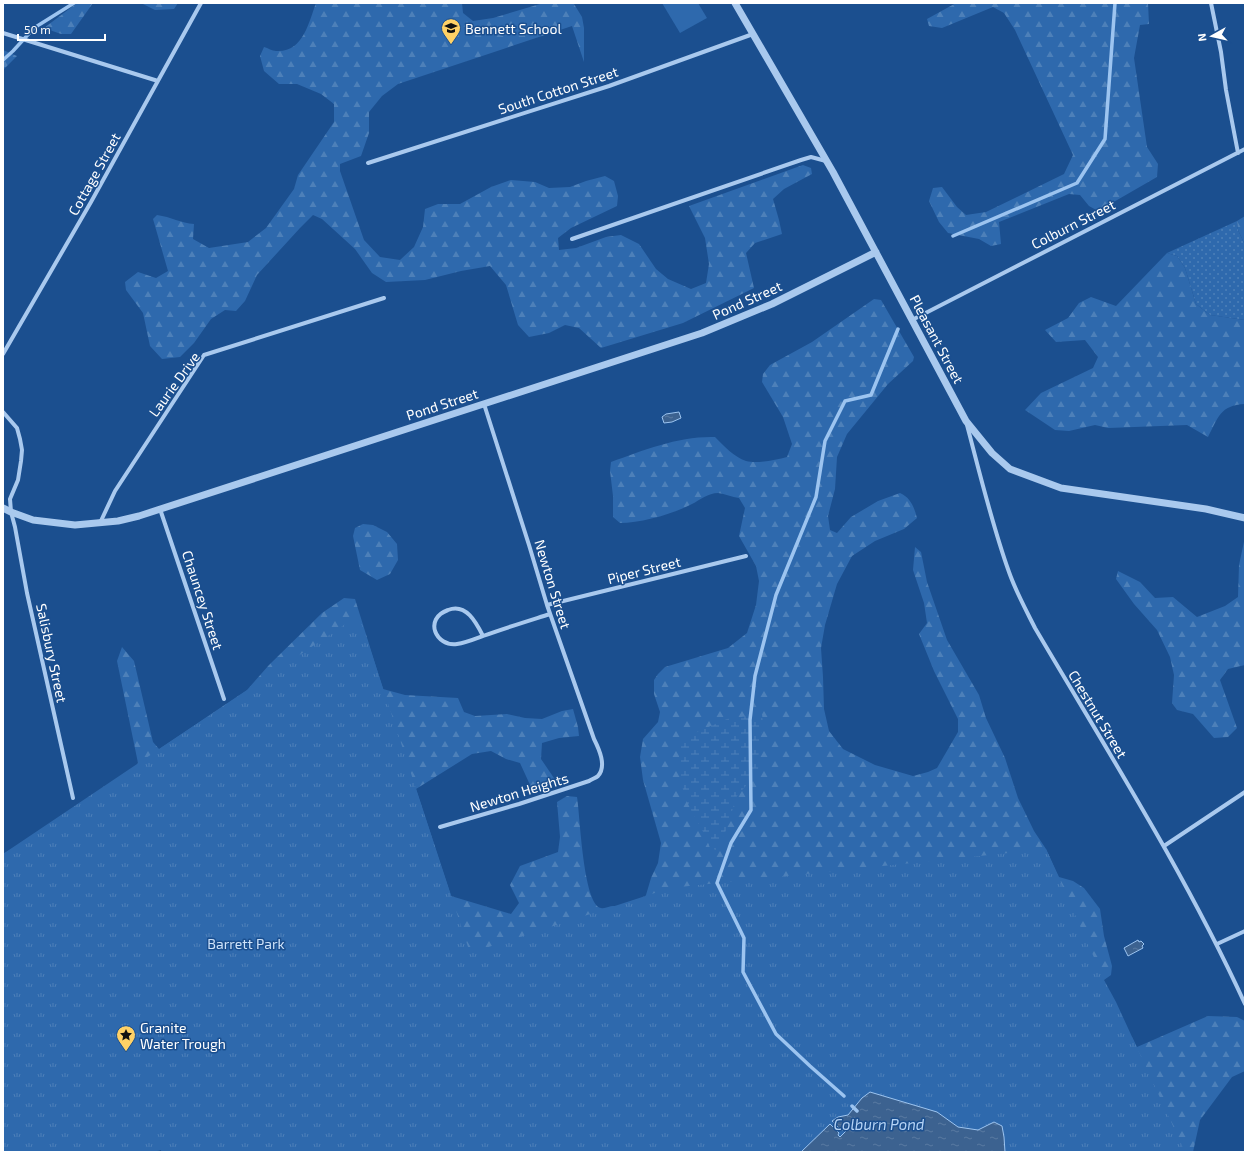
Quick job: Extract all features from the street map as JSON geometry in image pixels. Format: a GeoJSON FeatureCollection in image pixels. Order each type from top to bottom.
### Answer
{"type":"FeatureCollection","features":[{"type":"Feature","properties":{"kind":"street","name":"Cottage Street"},"geometry":{"type":"LineString","coordinates":[[3,354],[91,202],[201,3]]}},
{"type":"Feature","properties":{"kind":"street","name":"Pleasant Street"},"geometry":{"type":"LineString","coordinates":[[735,3],[826,161],[966,421],[992,453],[1010,469],[1060,488],[1206,509],[1245,518]]}},
{"type":"Feature","properties":{"kind":"street"},"geometry":{"type":"LineString","coordinates":[[1211,3],[1238,153]]}},
{"type":"Feature","properties":{"kind":"street"},"geometry":{"type":"LineString","coordinates":[[3,33],[158,81]]}},
{"type":"Feature","properties":{"kind":"street","name":"South Cotton Street"},"geometry":{"type":"LineString","coordinates":[[368,163],[609,86],[752,34]]}},
{"type":"Feature","properties":{"kind":"street","name":"Colburn Street"},"geometry":{"type":"LineString","coordinates":[[912,320],[1245,149]]}},
{"type":"Feature","properties":{"kind":"street"},"geometry":{"type":"LineString","coordinates":[[572,239],[801,160],[811,157],[826,161]]}},
{"type":"Feature","properties":{"kind":"street","name":"Pond Street"},"geometry":{"type":"LineString","coordinates":[[3,508],[33,520],[76,525],[120,521],[702,333],[772,304],[876,252]]}},
{"type":"Feature","properties":{"kind":"street","name":"Laurie Drive"},"geometry":{"type":"LineString","coordinates":[[100,523],[115,491],[204,355],[384,298]]}},
{"type":"Feature","properties":{"kind":"street","name":"Newton Street"},"geometry":{"type":"LineString","coordinates":[[484,404],[547,606],[594,739],[600,751],[602,762],[601,771]]}},
{"type":"Feature","properties":{"kind":"street","name":"Salisbury Street"},"geometry":{"type":"LineString","coordinates":[[3,412],[17,428],[22,450],[18,480],[10,499],[11,512],[27,593],[72,798]]}},
{"type":"Feature","properties":{"kind":"street","name":"Chestnut Street"},"geometry":{"type":"LineString","coordinates":[[966,421],[1009,572],[1020,599],[1035,628],[1164,846],[1217,944],[1245,1004]]}},
{"type":"Feature","properties":{"kind":"street","name":"Chauncey Street"},"geometry":{"type":"LineString","coordinates":[[160,509],[224,699]]}},
{"type":"Feature","properties":{"kind":"street","name":"Piper Street"},"geometry":{"type":"LineString","coordinates":[[547,606],[746,556]]}},
{"type":"Feature","properties":{"kind":"street"},"geometry":{"type":"LineString","coordinates":[[483,636],[472,618],[466,612],[459,609],[451,609],[442,612],[436,617],[434,623],[440,640],[448,644],[457,644],[483,636],[550,614]]}},
{"type":"Feature","properties":{"kind":"street","name":"Newton Heights"},"geometry":{"type":"LineString","coordinates":[[440,827],[519,804],[589,781],[597,777],[601,771]]}},
{"type":"Feature","properties":{"kind":"street"},"geometry":{"type":"LineString","coordinates":[[1164,846],[1245,792]]}},
{"type":"Feature","properties":{"kind":"street"},"geometry":{"type":"LineString","coordinates":[[1217,944],[1245,930]]}},
{"type":"Feature","properties":{"kind":"green space"},"geometry":{"type":"Polygon","coordinates":[[[77,3],[93,3],[71,34],[61,34],[44,28],[77,3]]]}},
{"type":"Feature","properties":{"kind":"green space"},"geometry":{"type":"Polygon","coordinates":[[[141,3],[178,3],[174,9],[155,10],[141,3]]]}},
{"type":"Feature","properties":{"kind":"green space"},"geometry":{"type":"Polygon","coordinates":[[[316,3],[462,3],[463,13],[473,21],[493,18],[540,4],[572,3],[582,17],[584,28],[584,62],[572,26],[398,84],[382,96],[369,112],[369,133],[361,156],[340,164],[340,171],[364,240],[380,257],[400,260],[414,247],[423,227],[425,209],[438,204],[460,204],[491,187],[511,180],[535,182],[549,188],[570,187],[605,176],[614,181],[618,196],[617,206],[571,228],[558,238],[559,250],[576,248],[606,237],[621,235],[639,244],[656,269],[668,279],[691,289],[706,283],[709,264],[705,238],[689,206],[803,165],[811,168],[812,174],[784,189],[773,199],[782,234],[755,243],[746,253],[754,288],[683,323],[601,348],[579,328],[565,325],[549,333],[529,337],[518,325],[506,285],[490,266],[461,271],[425,280],[386,282],[372,273],[355,249],[322,219],[313,215],[257,275],[245,301],[236,311],[225,310],[211,319],[194,343],[180,357],[162,359],[150,346],[143,313],[126,290],[125,282],[138,272],[156,278],[168,271],[153,219],[157,215],[194,224],[193,239],[209,248],[248,242],[266,228],[294,189],[298,175],[334,122],[334,104],[321,94],[297,84],[279,84],[264,71],[260,56],[264,47],[274,51],[285,50],[293,47],[299,42],[304,35],[316,3]]]}},
{"type":"Feature","properties":{"kind":"green space"},"geometry":{"type":"Polygon","coordinates":[[[662,3],[698,3],[707,18],[680,33],[662,3]]]}},
{"type":"Feature","properties":{"kind":"green space"},"geometry":{"type":"Polygon","coordinates":[[[956,3],[1148,3],[1149,24],[1140,25],[1134,58],[1147,147],[1158,164],[1157,177],[1098,211],[1089,206],[1080,195],[1069,194],[999,222],[1001,244],[991,246],[979,239],[948,233],[939,222],[929,201],[933,188],[942,187],[957,207],[966,215],[986,212],[1064,174],[1073,155],[1015,30],[1004,13],[993,7],[942,28],[929,26],[927,19],[956,3]]]}},
{"type":"Feature","properties":{"kind":"green space"},"geometry":{"type":"Polygon","coordinates":[[[3,50],[17,56],[3,70],[3,50]]]}},
{"type":"Feature","properties":{"kind":"green space"},"geometry":{"type":"Polygon","coordinates":[[[1245,216],[1245,245],[1238,230],[1237,221],[1245,216]]]}},
{"type":"Feature","properties":{"kind":"green space"},"geometry":{"type":"Polygon","coordinates":[[[1237,221],[1238,230],[1245,245],[1245,320],[1210,315],[1196,304],[1185,268],[1177,256],[1167,253],[1237,221]]]}},
{"type":"Feature","properties":{"kind":"green space"},"geometry":{"type":"Polygon","coordinates":[[[1167,253],[1177,256],[1185,268],[1196,304],[1210,315],[1245,320],[1245,404],[1230,407],[1225,410],[1218,418],[1208,437],[1187,425],[1108,428],[1095,425],[1069,431],[1055,430],[1025,410],[1041,393],[1093,368],[1098,357],[1085,340],[1056,342],[1045,330],[1068,318],[1079,303],[1091,297],[1116,306],[1167,253]]]}},
{"type":"Feature","properties":{"kind":"green space","name":"Barrett Park"},"geometry":{"type":"Polygon","coordinates":[[[874,299],[881,300],[914,357],[913,361],[888,384],[847,434],[837,457],[835,489],[828,516],[830,530],[837,533],[851,517],[878,501],[900,493],[907,497],[912,503],[917,518],[904,529],[875,541],[852,556],[837,584],[825,625],[821,648],[824,709],[829,731],[843,749],[875,765],[913,776],[937,768],[958,732],[958,719],[934,671],[919,634],[927,623],[924,603],[913,570],[915,547],[921,552],[927,582],[947,640],[979,695],[986,718],[1005,758],[1018,798],[1034,831],[1046,849],[1059,877],[1073,881],[1084,888],[1100,909],[1104,936],[1112,966],[1111,975],[1104,980],[162,1152],[161,1150],[151,1152],[3,1152],[3,854],[131,777],[138,763],[117,661],[122,647],[134,661],[153,742],[159,749],[247,690],[269,665],[322,613],[344,598],[355,599],[383,689],[405,695],[458,698],[464,712],[475,716],[507,714],[525,718],[542,719],[562,711],[573,709],[579,736],[559,738],[542,743],[541,759],[556,781],[531,787],[520,763],[506,759],[491,751],[472,754],[416,789],[451,896],[511,914],[519,903],[510,885],[520,866],[558,852],[560,837],[557,802],[567,796],[577,797],[586,876],[590,892],[595,903],[601,908],[613,906],[638,907],[646,895],[651,878],[658,863],[661,843],[643,780],[640,757],[643,739],[658,722],[660,712],[654,694],[654,680],[665,667],[728,648],[747,633],[756,605],[759,581],[756,566],[739,536],[745,508],[739,498],[721,493],[714,493],[707,495],[684,508],[666,514],[647,520],[620,523],[613,517],[613,496],[610,471],[611,462],[675,441],[702,437],[715,437],[733,454],[750,462],[761,462],[787,457],[792,444],[783,417],[762,382],[763,374],[770,365],[812,342],[874,299]]]}},
{"type":"Feature","properties":{"kind":"green space"},"geometry":{"type":"Polygon","coordinates":[[[363,524],[373,525],[387,532],[397,544],[398,560],[390,574],[377,580],[360,570],[353,536],[355,528],[363,524]]]}},
{"type":"Feature","properties":{"kind":"green space"},"geometry":{"type":"Polygon","coordinates":[[[1245,537],[1245,665],[1228,669],[1220,680],[1237,728],[1228,737],[1214,738],[1193,714],[1177,710],[1172,703],[1174,675],[1170,657],[1157,630],[1134,604],[1116,579],[1118,571],[1140,582],[1155,598],[1173,597],[1197,617],[1225,606],[1238,597],[1239,565],[1245,537]]]}},
{"type":"Feature","properties":{"kind":"green space","name":"Barrett Park"},"geometry":{"type":"Polygon","coordinates":[[[359,615],[470,953],[670,888],[1046,849],[1104,980],[1116,1002],[1185,1152],[162,1152],[161,1150],[151,1152],[3,1152],[3,854],[359,615]]]}},
{"type":"Feature","properties":{"kind":"green space"},"geometry":{"type":"Polygon","coordinates":[[[762,714],[763,723],[759,745],[758,772],[737,796],[723,839],[716,850],[710,848],[689,807],[682,787],[679,762],[679,743],[699,731],[727,719],[762,714]]]}},
{"type":"Feature","properties":{"kind":"green space"},"geometry":{"type":"Polygon","coordinates":[[[1208,1016],[1237,1017],[1245,1021],[1245,1071],[1232,1077],[1200,1120],[1193,1152],[1005,1152],[1132,1037],[1137,1047],[1208,1016]]]}},
{"type":"Feature","properties":{"kind":"water"},"geometry":{"type":"Polygon","coordinates":[[[679,412],[681,418],[672,422],[664,423],[662,417],[666,414],[679,412]]]}},
{"type":"Feature","properties":{"kind":"water"},"geometry":{"type":"Polygon","coordinates":[[[1138,940],[1144,944],[1142,946],[1143,948],[1128,956],[1124,948],[1138,940]]]}},
{"type":"Feature","properties":{"kind":"water","name":"Colburn Pond"},"geometry":{"type":"Polygon","coordinates":[[[870,1092],[937,1112],[958,1127],[978,1130],[994,1122],[1002,1126],[1005,1152],[801,1152],[830,1124],[839,1133],[838,1135],[840,1137],[846,1131],[844,1129],[842,1131],[832,1121],[838,1117],[848,1115],[862,1098],[870,1092]]]}},
{"type":"Feature","properties":{"kind":"waterway"},"geometry":{"type":"LineString","coordinates":[[3,60],[34,28],[74,3]]}},
{"type":"Feature","properties":{"kind":"waterway"},"geometry":{"type":"LineString","coordinates":[[953,236],[1077,183],[1105,139],[1115,3]]}},
{"type":"Feature","properties":{"kind":"waterway"},"geometry":{"type":"LineString","coordinates":[[844,1096],[776,1034],[743,972],[744,938],[717,883],[731,843],[751,810],[750,720],[755,676],[776,595],[816,497],[825,441],[845,401],[871,395],[898,329]]}},
{"type":"Feature","properties":{"kind":"waterway"},"geometry":{"type":"LineString","coordinates":[[852,1106],[857,1111]]}},
{"type":"Feature","properties":{"kind":"place","name":"Bennett School"},"geometry":{"type":"Point","coordinates":[451,45]}},
{"type":"Feature","properties":{"kind":"place","name":"Granite Water Trough"},"geometry":{"type":"Point","coordinates":[126,1052]}}]}
